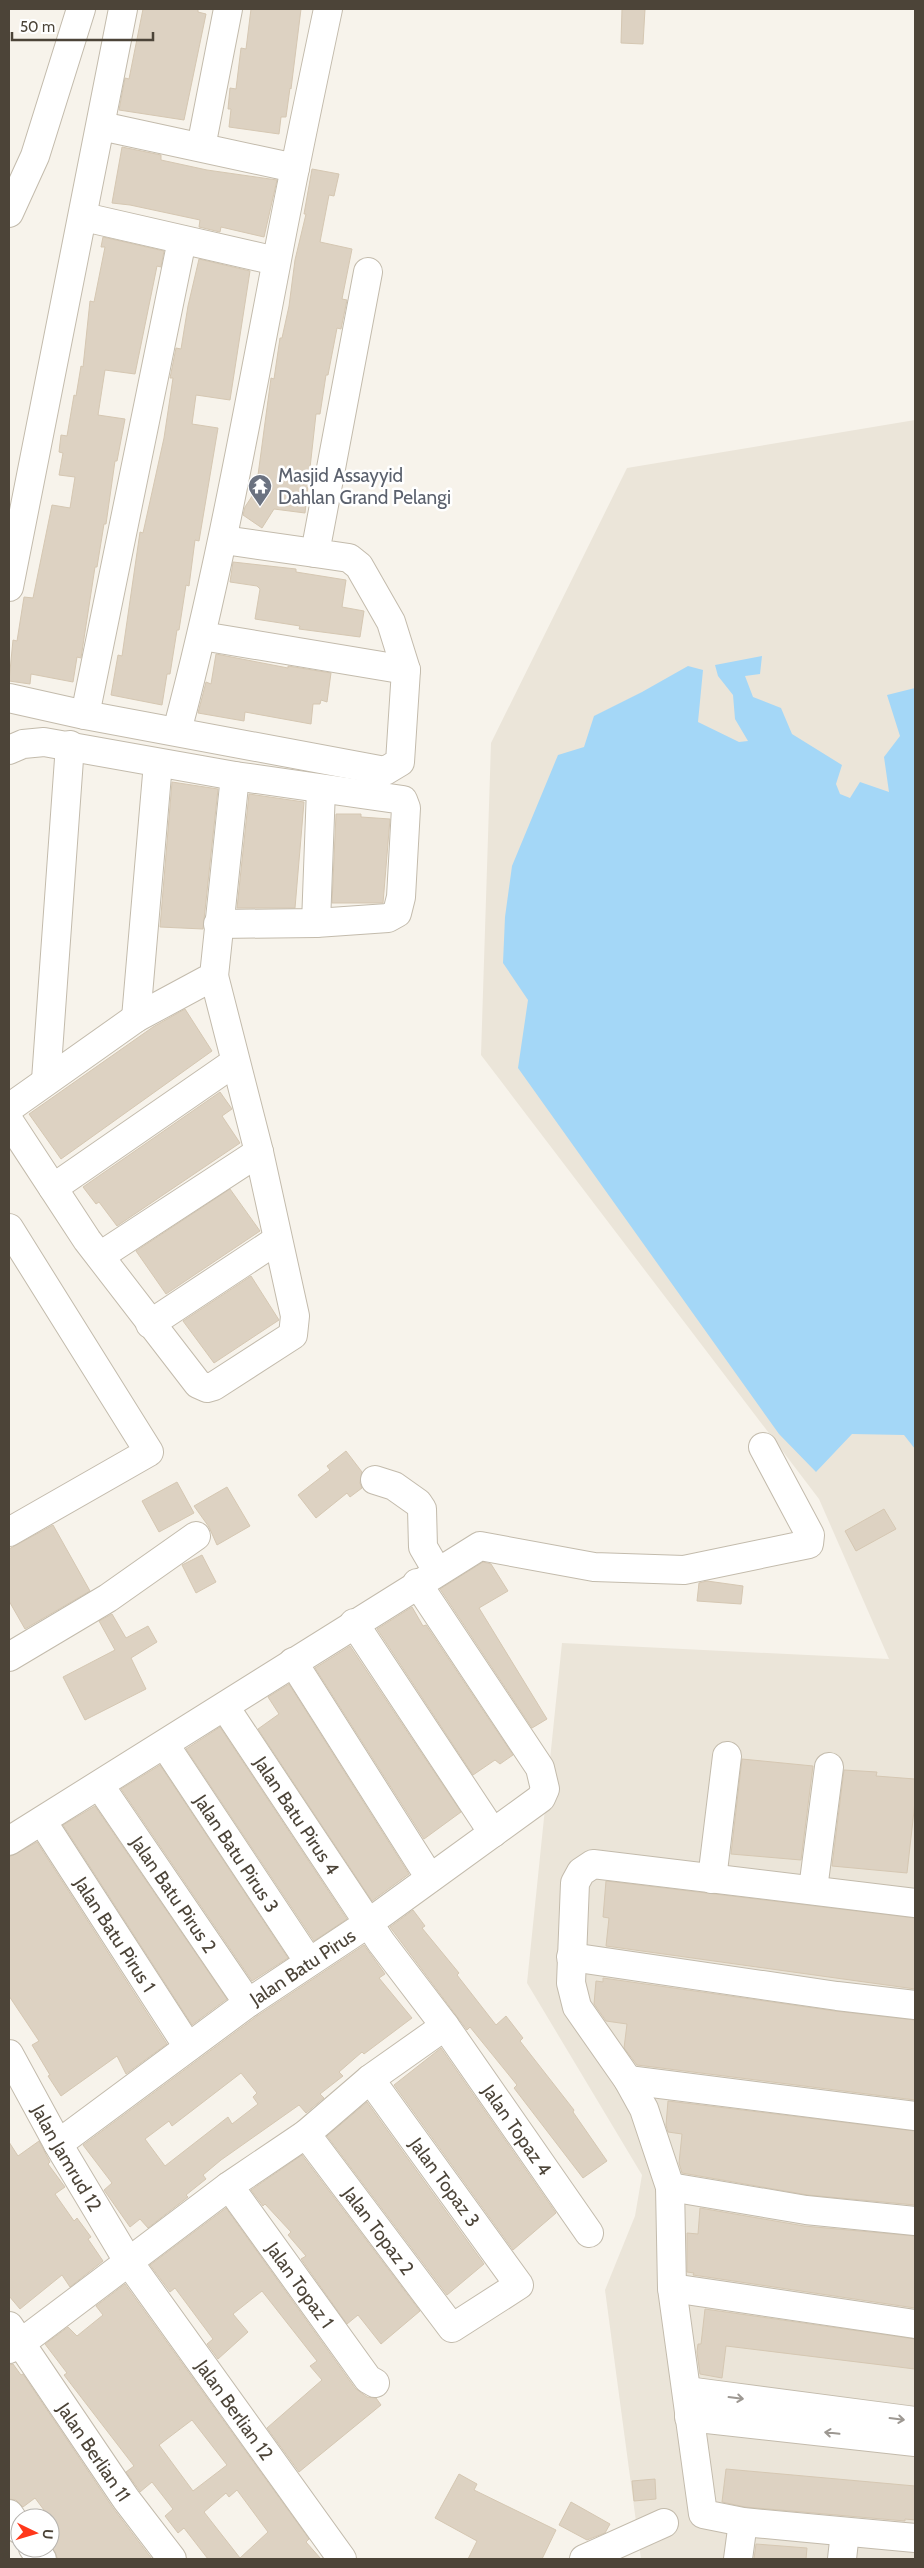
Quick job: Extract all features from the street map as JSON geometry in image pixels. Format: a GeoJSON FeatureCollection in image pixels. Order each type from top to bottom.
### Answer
{"type":"FeatureCollection","features":[{"type":"Feature","properties":{"kind":"street"},"geometry":{"type":"LineString","coordinates":[[9,213],[35,156],[81,9]]}},
{"type":"Feature","properties":{"kind":"street"},"geometry":{"type":"LineString","coordinates":[[9,587],[84,217],[123,9]]}},
{"type":"Feature","properties":{"kind":"street"},"geometry":{"type":"LineString","coordinates":[[200,147],[228,9]]}},
{"type":"Feature","properties":{"kind":"street"},"geometry":{"type":"LineString","coordinates":[[177,731],[202,636],[224,540],[276,261],[328,9]]}},
{"type":"Feature","properties":{"kind":"street"},"geometry":{"type":"LineString","coordinates":[[101,126],[295,168]]}},
{"type":"Feature","properties":{"kind":"street"},"geometry":{"type":"LineString","coordinates":[[84,217],[276,261]]}},
{"type":"Feature","properties":{"kind":"street"},"geometry":{"type":"LineString","coordinates":[[85,715],[182,240]]}},
{"type":"Feature","properties":{"kind":"street"},"geometry":{"type":"LineString","coordinates":[[316,553],[368,272]]}},
{"type":"Feature","properties":{"kind":"street"},"geometry":{"type":"LineString","coordinates":[[9,698],[85,715],[385,771],[400,762],[406,670],[391,622],[359,566],[350,558],[224,540]]}},
{"type":"Feature","properties":{"kind":"street"},"geometry":{"type":"LineString","coordinates":[[202,636],[406,670]]}},
{"type":"Feature","properties":{"kind":"street"},"geometry":{"type":"LineString","coordinates":[[9,750],[23,744],[44,742],[70,745],[235,776],[403,800],[406,808],[401,897],[397,913],[388,918],[316,923],[218,924]]}},
{"type":"Feature","properties":{"kind":"street"},"geometry":{"type":"LineString","coordinates":[[46,1080],[70,745]]}},
{"type":"Feature","properties":{"kind":"street"},"geometry":{"type":"LineString","coordinates":[[136,1018],[158,763]]}},
{"type":"Feature","properties":{"kind":"street"},"geometry":{"type":"LineString","coordinates":[[9,1121],[100,1256],[150,1324],[198,1384],[207,1388],[214,1386],[293,1335],[295,1316],[259,1152],[214,976],[235,776]]}},
{"type":"Feature","properties":{"kind":"street"},"geometry":{"type":"LineString","coordinates":[[316,923],[322,789]]}},
{"type":"Feature","properties":{"kind":"street"},"geometry":{"type":"LineString","coordinates":[[9,1108],[136,1018],[214,976]]}},
{"type":"Feature","properties":{"kind":"street"},"geometry":{"type":"LineString","coordinates":[[53,1188],[235,1062]]}},
{"type":"Feature","properties":{"kind":"street"},"geometry":{"type":"LineString","coordinates":[[100,1256],[259,1152]]}},
{"type":"Feature","properties":{"kind":"street"},"geometry":{"type":"LineString","coordinates":[[9,1228],[150,1452],[9,1532]]}},
{"type":"Feature","properties":{"kind":"street"},"geometry":{"type":"LineString","coordinates":[[150,1324],[277,1240]]}},
{"type":"Feature","properties":{"kind":"street"},"geometry":{"type":"LineString","coordinates":[[9,1841],[165,1745],[354,1623],[428,1567],[480,1546],[594,1567],[684,1570],[809,1544],[810,1535],[763,1447]]}},
{"type":"Feature","properties":{"kind":"street"},"geometry":{"type":"LineString","coordinates":[[375,1480],[394,1486],[418,1503],[422,1509],[422,1540],[428,1567]]}},
{"type":"Feature","properties":{"kind":"street"},"geometry":{"type":"LineString","coordinates":[[9,1656],[108,1598],[196,1536]]}},
{"type":"Feature","properties":{"kind":"street","name":"Jalan Batu Pirus"},"geometry":{"type":"LineString","coordinates":[[58,2144],[248,2003],[370,1922],[541,1798],[545,1789],[540,1768],[428,1567]]}},
{"type":"Feature","properties":{"kind":"street"},"geometry":{"type":"LineString","coordinates":[[354,1623],[493,1833]]}},
{"type":"Feature","properties":{"kind":"street"},"geometry":{"type":"LineString","coordinates":[[293,1662],[430,1878]]}},
{"type":"Feature","properties":{"kind":"street","name":"Jalan Batu Pirus 4"},"geometry":{"type":"LineString","coordinates":[[225,1706],[370,1922],[381,1942],[445,2026]]}},
{"type":"Feature","properties":{"kind":"street","name":"Jalan Batu Pirus 3"},"geometry":{"type":"LineString","coordinates":[[165,1745],[309,1962]]}},
{"type":"Feature","properties":{"kind":"street"},"geometry":{"type":"LineString","coordinates":[[712,1879],[727,1756]]}},
{"type":"Feature","properties":{"kind":"street"},"geometry":{"type":"LineString","coordinates":[[813,1889],[829,1767]]}},
{"type":"Feature","properties":{"kind":"street","name":"Jalan Batu Pirus 2"},"geometry":{"type":"LineString","coordinates":[[100,1786],[248,2003]]}},
{"type":"Feature","properties":{"kind":"street","name":"Jalan Batu Pirus 1"},"geometry":{"type":"LineString","coordinates":[[42,1821],[188,2047]]}},
{"type":"Feature","properties":{"kind":"street"},"geometry":{"type":"LineString","coordinates":[[915,1899],[712,1879],[593,1864],[581,1872],[575,1884],[570,1957],[570,1983],[577,2007],[628,2080],[652,2126],[670,2187],[672,2288],[703,2514],[743,2522],[915,2538]]}},
{"type":"Feature","properties":{"kind":"street"},"geometry":{"type":"LineString","coordinates":[[570,1957],[837,1996],[915,2005]]}},
{"type":"Feature","properties":{"kind":"street"},"geometry":{"type":"LineString","coordinates":[[13,2339],[128,2261],[229,2186],[306,2134],[370,2079],[445,2026]]}},
{"type":"Feature","properties":{"kind":"street","name":"Jalan Topaz 4"},"geometry":{"type":"LineString","coordinates":[[445,2026],[589,2233]]}},
{"type":"Feature","properties":{"kind":"street","name":"Jalan Jamrud 12"},"geometry":{"type":"LineString","coordinates":[[9,2054],[58,2144],[128,2261]]}},
{"type":"Feature","properties":{"kind":"street","name":"Jalan Topaz 3"},"geometry":{"type":"LineString","coordinates":[[370,2079],[519,2285],[452,2328]]}},
{"type":"Feature","properties":{"kind":"street"},"geometry":{"type":"LineString","coordinates":[[628,2080],[915,2116]]}},
{"type":"Feature","properties":{"kind":"street","name":"Jalan Topaz 2"},"geometry":{"type":"LineString","coordinates":[[306,2134],[452,2328]]}},
{"type":"Feature","properties":{"kind":"street","name":"Jalan Topaz 1"},"geometry":{"type":"LineString","coordinates":[[229,2186],[368,2379],[375,2383]]}},
{"type":"Feature","properties":{"kind":"street"},"geometry":{"type":"LineString","coordinates":[[670,2187],[806,2210],[915,2222]]}},
{"type":"Feature","properties":{"kind":"street","name":"Jalan Berlian 12"},"geometry":{"type":"LineString","coordinates":[[128,2261],[342,2559]]}},
{"type":"Feature","properties":{"kind":"street"},"geometry":{"type":"LineString","coordinates":[[672,2288],[915,2324]]}},
{"type":"Feature","properties":{"kind":"street","name":"Jalan Berlian 11"},"geometry":{"type":"LineString","coordinates":[[13,2339],[126,2499],[172,2559]]}},
{"type":"Feature","properties":{"kind":"street"},"geometry":{"type":"LineString","coordinates":[[688,2404],[915,2421]]}},
{"type":"Feature","properties":{"kind":"street"},"geometry":{"type":"LineString","coordinates":[[688,2404],[915,2442]]}},
{"type":"Feature","properties":{"kind":"street"},"geometry":{"type":"LineString","coordinates":[[738,2559],[743,2522]]}},
{"type":"Feature","properties":{"kind":"street"},"geometry":{"type":"LineString","coordinates":[[584,2559],[664,2523]]}},
{"type":"Feature","properties":{"kind":"street"},"geometry":{"type":"LineString","coordinates":[[842,2559],[844,2532]]}},
{"type":"Feature","properties":{"kind":"shaded area"},"geometry":{"type":"Polygon","coordinates":[[[915,420],[915,2559],[641,2559],[605,2290],[635,2216],[642,2175],[527,1983],[562,1643],[889,1659],[819,1499],[481,1055],[491,743],[627,468],[915,420]]]}},
{"type":"Feature","properties":{"kind":"water"},"geometry":{"type":"Polygon","coordinates":[[[762,656],[760,674],[745,676],[753,697],[781,708],[792,734],[842,765],[836,784],[840,794],[850,798],[860,782],[889,792],[884,757],[900,736],[887,695],[915,688],[915,1449],[904,1435],[852,1434],[816,1472],[779,1434],[518,1068],[528,1000],[503,963],[505,917],[512,866],[558,755],[584,747],[594,716],[688,666],[703,670],[698,722],[739,742],[748,741],[735,719],[733,695],[718,676],[715,665],[762,656]]]}},
{"type":"Feature","properties":{"kind":"building"},"geometry":{"type":"Polygon","coordinates":[[[143,9],[198,9],[198,12],[206,14],[184,120],[119,110],[125,78],[129,79],[143,9]]]}},
{"type":"Feature","properties":{"kind":"building"},"geometry":{"type":"Polygon","coordinates":[[[251,9],[301,9],[291,89],[286,117],[281,117],[279,134],[229,127],[231,109],[228,109],[230,88],[236,89],[241,48],[246,49],[251,9]]]}},
{"type":"Feature","properties":{"kind":"building"},"geometry":{"type":"Polygon","coordinates":[[[622,9],[645,9],[643,44],[621,43],[622,9]]]}},
{"type":"Feature","properties":{"kind":"building"},"geometry":{"type":"Polygon","coordinates":[[[122,147],[161,155],[161,160],[207,170],[277,180],[264,237],[221,227],[220,232],[199,227],[200,220],[112,203],[122,147]]]}},
{"type":"Feature","properties":{"kind":"building"},"geometry":{"type":"Polygon","coordinates":[[[312,169],[339,174],[334,196],[329,195],[320,242],[352,249],[342,299],[347,300],[341,329],[337,328],[328,375],[326,375],[320,414],[316,414],[305,513],[274,509],[262,528],[243,515],[245,507],[256,490],[271,378],[274,379],[280,338],[282,338],[289,306],[295,260],[306,214],[304,214],[312,169]]]}},
{"type":"Feature","properties":{"kind":"building"},"geometry":{"type":"Polygon","coordinates":[[[103,237],[164,251],[161,267],[157,266],[135,374],[105,370],[98,415],[125,419],[117,461],[115,461],[106,524],[104,524],[97,567],[95,567],[81,658],[77,657],[73,682],[31,674],[30,684],[9,681],[13,640],[17,641],[24,597],[33,598],[52,505],[70,508],[75,477],[59,475],[63,453],[59,452],[61,435],[67,436],[74,395],[76,396],[81,366],[83,367],[90,301],[94,302],[105,247],[101,247],[103,237]]]}},
{"type":"Feature","properties":{"kind":"building"},"geometry":{"type":"Polygon","coordinates":[[[199,259],[250,271],[230,400],[196,395],[192,424],[218,428],[199,541],[195,540],[189,586],[186,585],[179,630],[177,630],[170,674],[167,674],[162,705],[111,695],[118,655],[122,656],[140,532],[143,533],[164,438],[173,378],[170,378],[176,348],[181,349],[188,306],[199,259]]]}},
{"type":"Feature","properties":{"kind":"building"},"geometry":{"type":"Polygon","coordinates":[[[233,562],[296,569],[296,572],[346,580],[342,607],[364,611],[360,637],[299,629],[300,626],[255,619],[260,589],[257,586],[230,582],[233,562]]]}},
{"type":"Feature","properties":{"kind":"building"},"geometry":{"type":"Polygon","coordinates":[[[216,654],[288,668],[288,666],[331,673],[327,702],[321,700],[320,704],[313,704],[311,724],[245,712],[244,721],[198,713],[206,682],[211,684],[216,654]]]}},
{"type":"Feature","properties":{"kind":"building"},"geometry":{"type":"Polygon","coordinates":[[[172,782],[218,789],[203,929],[160,927],[172,782]]]}},
{"type":"Feature","properties":{"kind":"building"},"geometry":{"type":"Polygon","coordinates":[[[249,794],[304,802],[295,908],[237,908],[249,794]]]}},
{"type":"Feature","properties":{"kind":"building"},"geometry":{"type":"Polygon","coordinates":[[[336,814],[361,814],[361,817],[390,819],[383,903],[332,903],[336,814]]]}},
{"type":"Feature","properties":{"kind":"building"},"geometry":{"type":"Polygon","coordinates":[[[185,1009],[212,1051],[61,1159],[29,1114],[153,1027],[185,1009]]]}},
{"type":"Feature","properties":{"kind":"building"},"geometry":{"type":"Polygon","coordinates":[[[220,1092],[232,1109],[222,1116],[240,1143],[117,1226],[99,1202],[96,1204],[83,1187],[220,1092]]]}},
{"type":"Feature","properties":{"kind":"building"},"geometry":{"type":"Polygon","coordinates":[[[230,1189],[260,1231],[166,1294],[136,1251],[230,1189]]]}},
{"type":"Feature","properties":{"kind":"building"},"geometry":{"type":"Polygon","coordinates":[[[251,1276],[279,1320],[214,1363],[183,1321],[251,1276]]]}},
{"type":"Feature","properties":{"kind":"building"},"geometry":{"type":"Polygon","coordinates":[[[346,1451],[362,1472],[360,1483],[362,1488],[350,1497],[347,1493],[316,1518],[298,1495],[330,1470],[327,1466],[346,1451]]]}},
{"type":"Feature","properties":{"kind":"building"},"geometry":{"type":"Polygon","coordinates":[[[177,1482],[194,1513],[159,1532],[142,1501],[177,1482]]]}},
{"type":"Feature","properties":{"kind":"building"},"geometry":{"type":"Polygon","coordinates":[[[227,1487],[250,1526],[217,1545],[209,1527],[194,1506],[227,1487]]]}},
{"type":"Feature","properties":{"kind":"building"},"geometry":{"type":"Polygon","coordinates":[[[884,1509],[896,1529],[856,1551],[845,1531],[884,1509]]]}},
{"type":"Feature","properties":{"kind":"building"},"geometry":{"type":"Polygon","coordinates":[[[53,1525],[90,1591],[25,1629],[9,1601],[9,1549],[53,1525]]]}},
{"type":"Feature","properties":{"kind":"building"},"geometry":{"type":"Polygon","coordinates":[[[202,1555],[216,1582],[196,1593],[182,1565],[202,1555]]]}},
{"type":"Feature","properties":{"kind":"building"},"geometry":{"type":"Polygon","coordinates":[[[483,1562],[491,1564],[508,1591],[479,1608],[547,1719],[532,1728],[440,1589],[483,1562]]]}},
{"type":"Feature","properties":{"kind":"building"},"geometry":{"type":"Polygon","coordinates":[[[707,1581],[743,1586],[741,1604],[697,1601],[699,1583],[707,1581]]]}},
{"type":"Feature","properties":{"kind":"building"},"geometry":{"type":"Polygon","coordinates":[[[412,1607],[423,1626],[426,1625],[513,1755],[500,1764],[495,1760],[473,1775],[377,1629],[412,1607]]]}},
{"type":"Feature","properties":{"kind":"building"},"geometry":{"type":"Polygon","coordinates":[[[112,1614],[126,1638],[148,1626],[157,1642],[131,1658],[146,1689],[85,1720],[63,1677],[115,1650],[99,1621],[112,1614]]]}},
{"type":"Feature","properties":{"kind":"building"},"geometry":{"type":"Polygon","coordinates":[[[350,1646],[461,1812],[424,1839],[315,1668],[350,1646]]]}},
{"type":"Feature","properties":{"kind":"building"},"geometry":{"type":"Polygon","coordinates":[[[289,1684],[409,1874],[372,1901],[258,1729],[279,1714],[268,1697],[289,1684]]]}},
{"type":"Feature","properties":{"kind":"building"},"geometry":{"type":"Polygon","coordinates":[[[220,1727],[347,1919],[314,1941],[186,1749],[220,1727]]]}},
{"type":"Feature","properties":{"kind":"building"},"geometry":{"type":"Polygon","coordinates":[[[742,1759],[813,1766],[801,1860],[731,1854],[742,1759]]]}},
{"type":"Feature","properties":{"kind":"building"},"geometry":{"type":"Polygon","coordinates":[[[160,1765],[288,1958],[252,1981],[121,1789],[160,1765]]]}},
{"type":"Feature","properties":{"kind":"building"},"geometry":{"type":"Polygon","coordinates":[[[844,1770],[877,1772],[876,1776],[915,1779],[915,1802],[907,1873],[832,1866],[844,1770]]]}},
{"type":"Feature","properties":{"kind":"building"},"geometry":{"type":"Polygon","coordinates":[[[95,1806],[227,1999],[192,2025],[63,1825],[95,1806]]]}},
{"type":"Feature","properties":{"kind":"building"},"geometry":{"type":"Polygon","coordinates":[[[37,1842],[167,2044],[126,2074],[117,2056],[61,2096],[32,2045],[39,2041],[9,1996],[9,1857],[37,1842]]]}},
{"type":"Feature","properties":{"kind":"building"},"geometry":{"type":"Polygon","coordinates":[[[606,1881],[915,1918],[915,1989],[606,1946],[609,1918],[603,1917],[606,1881]]]}},
{"type":"Feature","properties":{"kind":"building"},"geometry":{"type":"Polygon","coordinates":[[[413,1910],[425,1926],[422,1928],[459,1973],[457,1975],[496,2025],[506,2016],[523,2038],[520,2041],[574,2110],[573,2112],[607,2161],[583,2178],[514,2088],[517,2085],[470,2027],[467,2030],[390,1927],[413,1910]]]}},
{"type":"Feature","properties":{"kind":"building"},"geometry":{"type":"Polygon","coordinates":[[[364,1945],[385,1974],[379,1978],[412,2018],[364,2054],[362,2052],[339,2072],[343,2076],[320,2094],[324,2098],[306,2113],[299,2105],[221,2160],[203,2175],[206,2179],[186,2195],[188,2197],[148,2228],[140,2219],[130,2227],[104,2190],[112,2183],[83,2145],[257,2016],[364,1945]],[[241,2073],[172,2126],[169,2121],[145,2139],[165,2166],[228,2117],[232,2124],[258,2104],[253,2097],[257,2093],[241,2073]]]}},
{"type":"Feature","properties":{"kind":"building"},"geometry":{"type":"Polygon","coordinates":[[[603,1978],[835,2011],[915,2020],[915,2100],[637,2065],[624,2048],[627,2024],[606,2021],[594,2004],[596,1981],[603,1982],[603,1978]]]}},
{"type":"Feature","properties":{"kind":"building"},"geometry":{"type":"Polygon","coordinates":[[[441,2048],[556,2213],[513,2250],[394,2085],[441,2048]]]}},
{"type":"Feature","properties":{"kind":"building"},"geometry":{"type":"Polygon","coordinates":[[[668,2101],[915,2131],[915,2205],[808,2195],[682,2173],[679,2163],[682,2134],[668,2132],[666,2125],[668,2101]]]}},
{"type":"Feature","properties":{"kind":"building"},"geometry":{"type":"Polygon","coordinates":[[[367,2102],[484,2264],[447,2295],[327,2136],[367,2102]]]}},
{"type":"Feature","properties":{"kind":"building"},"geometry":{"type":"Polygon","coordinates":[[[39,2141],[50,2162],[48,2164],[65,2187],[55,2194],[74,2221],[77,2218],[91,2237],[88,2239],[103,2261],[70,2287],[62,2275],[20,2309],[9,2296],[9,2142],[18,2156],[39,2141]]]}},
{"type":"Feature","properties":{"kind":"building"},"geometry":{"type":"Polygon","coordinates":[[[302,2155],[420,2311],[381,2344],[358,2315],[347,2324],[301,2259],[306,2256],[288,2235],[291,2232],[265,2204],[263,2206],[251,2190],[302,2155]]]}},
{"type":"Feature","properties":{"kind":"building"},"geometry":{"type":"Polygon","coordinates":[[[226,2208],[355,2388],[367,2397],[376,2398],[381,2405],[299,2472],[267,2428],[322,2380],[310,2366],[317,2361],[262,2291],[233,2314],[248,2332],[218,2359],[207,2344],[213,2339],[175,2288],[170,2292],[150,2265],[226,2208]]]}},
{"type":"Feature","properties":{"kind":"building"},"geometry":{"type":"Polygon","coordinates":[[[700,2208],[804,2226],[915,2236],[915,2308],[693,2275],[694,2273],[687,2272],[687,2233],[698,2234],[700,2208]]]}},
{"type":"Feature","properties":{"kind":"building"},"geometry":{"type":"Polygon","coordinates":[[[125,2284],[309,2539],[306,2542],[321,2559],[208,2559],[184,2528],[178,2533],[165,2516],[173,2509],[152,2482],[140,2492],[126,2472],[134,2466],[64,2375],[67,2373],[45,2344],[68,2327],[77,2336],[103,2315],[96,2306],[125,2284]],[[192,2420],[159,2445],[193,2491],[227,2465],[192,2420]],[[237,2490],[229,2497],[226,2493],[204,2512],[240,2558],[268,2532],[237,2490]]]}},
{"type":"Feature","properties":{"kind":"building"},"geometry":{"type":"Polygon","coordinates":[[[705,2309],[915,2339],[915,2369],[726,2346],[722,2378],[700,2374],[697,2352],[698,2344],[701,2344],[705,2309]]]}},
{"type":"Feature","properties":{"kind":"building"},"geometry":{"type":"Polygon","coordinates":[[[13,2364],[21,2375],[23,2374],[113,2508],[152,2559],[58,2559],[60,2558],[60,2508],[42,2508],[35,2498],[23,2507],[16,2500],[9,2499],[9,2365],[13,2364]]]}},
{"type":"Feature","properties":{"kind":"building"},"geometry":{"type":"Polygon","coordinates":[[[726,2469],[915,2486],[915,2520],[905,2519],[905,2521],[745,2507],[722,2502],[726,2469]]]}},
{"type":"Feature","properties":{"kind":"building"},"geometry":{"type":"Polygon","coordinates":[[[459,2474],[477,2484],[474,2490],[556,2530],[542,2559],[468,2559],[477,2541],[435,2518],[459,2474]]]}},
{"type":"Feature","properties":{"kind":"building"},"geometry":{"type":"Polygon","coordinates":[[[655,2479],[656,2499],[634,2501],[632,2481],[655,2479]]]}},
{"type":"Feature","properties":{"kind":"building"},"geometry":{"type":"Polygon","coordinates":[[[571,2502],[610,2524],[605,2533],[587,2540],[559,2525],[571,2502]]]}},
{"type":"Feature","properties":{"kind":"building"},"geometry":{"type":"Polygon","coordinates":[[[756,2544],[807,2548],[806,2559],[754,2559],[756,2544]]]}},
{"type":"Feature","properties":{"kind":"place","name":"Masjid Assayyid Dahlan Grand Pelangi"},"geometry":{"type":"Point","coordinates":[260,507]}}]}
